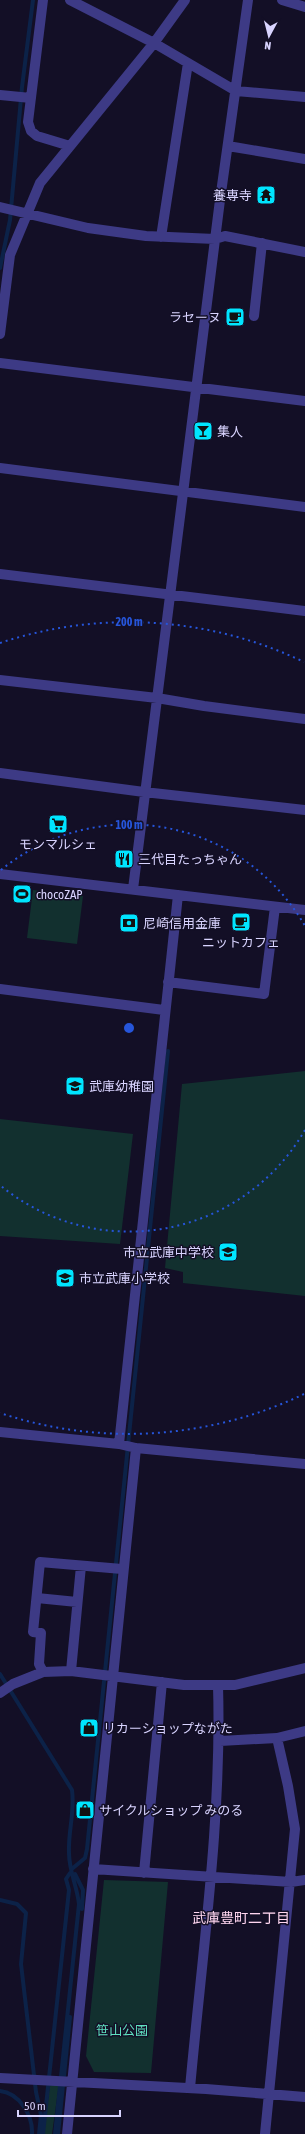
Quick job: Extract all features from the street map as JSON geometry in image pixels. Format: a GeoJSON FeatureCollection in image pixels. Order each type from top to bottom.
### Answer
{"type":"FeatureCollection","features":[{"type":"Feature","properties":{"kind":"street"},"geometry":{"type":"LineString","coordinates":[[44,0],[25,98],[28,122],[31,131],[38,136],[70,146]]}},
{"type":"Feature","properties":{"kind":"street"},"geometry":{"type":"LineString","coordinates":[[70,0],[154,42],[236,91],[305,97]]}},
{"type":"Feature","properties":{"kind":"street"},"geometry":{"type":"LineString","coordinates":[[0,334],[1,315],[10,255],[26,213],[40,183],[154,42],[185,0]]}},
{"type":"Feature","properties":{"kind":"street"},"geometry":{"type":"LineString","coordinates":[[134,889],[144,792],[215,239],[248,0]]}},
{"type":"Feature","properties":{"kind":"street"},"geometry":{"type":"LineString","coordinates":[[282,0],[305,7]]}},
{"type":"Feature","properties":{"kind":"street"},"geometry":{"type":"LineString","coordinates":[[161,237],[188,63]]}},
{"type":"Feature","properties":{"kind":"street"},"geometry":{"type":"LineString","coordinates":[[0,95],[25,98]]}},
{"type":"Feature","properties":{"kind":"street"},"geometry":{"type":"LineString","coordinates":[[228,146],[305,159]]}},
{"type":"Feature","properties":{"kind":"street"},"geometry":{"type":"LineString","coordinates":[[0,208],[88,228],[161,237],[215,239],[225,236],[305,252]]}},
{"type":"Feature","properties":{"kind":"street"},"geometry":{"type":"LineString","coordinates":[[254,316],[262,243]]}},
{"type":"Feature","properties":{"kind":"street"},"geometry":{"type":"LineString","coordinates":[[0,363],[305,401]]}},
{"type":"Feature","properties":{"kind":"street"},"geometry":{"type":"LineString","coordinates":[[0,468],[305,507]]}},
{"type":"Feature","properties":{"kind":"street"},"geometry":{"type":"LineString","coordinates":[[0,574],[305,611]]}},
{"type":"Feature","properties":{"kind":"street"},"geometry":{"type":"LineString","coordinates":[[0,680],[157,698],[204,706],[305,719]]}},
{"type":"Feature","properties":{"kind":"street"},"geometry":{"type":"LineString","coordinates":[[0,773],[144,792],[305,810]]}},
{"type":"Feature","properties":{"kind":"street"},"geometry":{"type":"LineString","coordinates":[[0,874],[305,910]]}},
{"type":"Feature","properties":{"kind":"street"},"geometry":{"type":"LineString","coordinates":[[119,1444],[159,1078],[164,1010],[178,895]]}},
{"type":"Feature","properties":{"kind":"street"},"geometry":{"type":"LineString","coordinates":[[168,982],[264,994],[275,907]]}},
{"type":"Feature","properties":{"kind":"street"},"geometry":{"type":"LineString","coordinates":[[0,989],[164,1010]]}},
{"type":"Feature","properties":{"kind":"street"},"geometry":{"type":"LineString","coordinates":[[0,1432],[119,1444],[136,1448],[305,1464]]}},
{"type":"Feature","properties":{"kind":"street"},"geometry":{"type":"LineString","coordinates":[[67,2134],[51,2080],[92,1869],[101,1801],[122,1569],[136,1448]]}},
{"type":"Feature","properties":{"kind":"street"},"geometry":{"type":"LineString","coordinates":[[43,1672],[39,1664],[41,1633],[33,1632],[40,1562],[122,1569]]}},
{"type":"Feature","properties":{"kind":"street"},"geometry":{"type":"LineString","coordinates":[[71,1671],[81,1566]]}},
{"type":"Feature","properties":{"kind":"street"},"geometry":{"type":"LineString","coordinates":[[37,1598],[77,1602]]}},
{"type":"Feature","properties":{"kind":"street"},"geometry":{"type":"LineString","coordinates":[[0,1693],[13,1684],[43,1672],[71,1671],[184,1685],[235,1685],[305,1668]]}},
{"type":"Feature","properties":{"kind":"street"},"geometry":{"type":"LineString","coordinates":[[144,1873],[162,1682]]}},
{"type":"Feature","properties":{"kind":"street"},"geometry":{"type":"LineString","coordinates":[[190,2088],[210,1876],[220,1741],[218,1685]]}},
{"type":"Feature","properties":{"kind":"street"},"geometry":{"type":"LineString","coordinates":[[220,1741],[277,1738],[305,1730]]}},
{"type":"Feature","properties":{"kind":"street"},"geometry":{"type":"LineString","coordinates":[[265,2134],[291,1882],[295,1829],[288,1786],[277,1738]]}},
{"type":"Feature","properties":{"kind":"street"},"geometry":{"type":"LineString","coordinates":[[92,1869],[291,1882],[305,1880]]}},
{"type":"Feature","properties":{"kind":"street"},"geometry":{"type":"LineString","coordinates":[[0,2078],[190,2088],[305,2097]]}},
{"type":"Feature","properties":{"kind":"green space"},"geometry":{"type":"Polygon","coordinates":[[[33,890],[83,896],[77,944],[27,938],[33,890]]]}},
{"type":"Feature","properties":{"kind":"green space"},"geometry":{"type":"Polygon","coordinates":[[[305,1071],[305,1296],[183,1283],[183,1272],[165,1268],[182,1084],[305,1071]]]}},
{"type":"Feature","properties":{"kind":"green space"},"geometry":{"type":"Polygon","coordinates":[[[0,1119],[133,1134],[120,1244],[0,1236],[0,1119]]]}},
{"type":"Feature","properties":{"kind":"green space","name":"笹山公園"},"geometry":{"type":"Polygon","coordinates":[[[104,1880],[168,1882],[151,2073],[94,2072],[86,2056],[104,1880]]]}},
{"type":"Feature","properties":{"kind":"green space"},"geometry":{"type":"Polygon","coordinates":[[[50,2084],[59,2084],[52,2134],[44,2134],[50,2084]]]}},
{"type":"Feature","properties":{"kind":"waterway"},"geometry":{"type":"LineString","coordinates":[[0,268],[10,220],[22,87],[33,0]]}},
{"type":"Feature","properties":{"kind":"waterway"},"geometry":{"type":"LineString","coordinates":[[73,1868],[85,1858],[87,1849],[168,1051]]}},
{"type":"Feature","properties":{"kind":"waterway"},"geometry":{"type":"LineString","coordinates":[[0,1674],[72,1790],[73,1798],[69,1860],[79,1904],[55,2134]]}},
{"type":"Feature","properties":{"kind":"waterway"},"geometry":{"type":"LineString","coordinates":[[43,2134],[69,1890],[66,1879],[70,1873]]}},
{"type":"Feature","properties":{"kind":"waterway"},"geometry":{"type":"LineString","coordinates":[[75,1874],[83,1890],[82,1909]]}},
{"type":"Feature","properties":{"kind":"waterway"},"geometry":{"type":"LineString","coordinates":[[0,1900],[17,1904],[26,1913],[21,1964],[36,2092],[41,2115],[39,2134]]}},
{"type":"Feature","properties":{"kind":"waterway"},"geometry":{"type":"LineString","coordinates":[[58,2134],[70,2017]]}},
{"type":"Feature","properties":{"kind":"waterway"},"geometry":{"type":"LineString","coordinates":[[0,2091],[13,2096],[24,2106],[30,2120],[32,2134]]}},
{"type":"Feature","properties":{"kind":"place","name":"養専寺"},"geometry":{"type":"Point","coordinates":[266,195]}},
{"type":"Feature","properties":{"kind":"place","name":"ラセーヌ"},"geometry":{"type":"Point","coordinates":[235,317]}},
{"type":"Feature","properties":{"kind":"place","name":"集人"},"geometry":{"type":"Point","coordinates":[203,431]}},
{"type":"Feature","properties":{"kind":"place","name":"モンマルシェ"},"geometry":{"type":"Point","coordinates":[58,824]}},
{"type":"Feature","properties":{"kind":"place","name":"三代目たっちゃん"},"geometry":{"type":"Point","coordinates":[124,859]}},
{"type":"Feature","properties":{"kind":"place","name":"chocoZAP"},"geometry":{"type":"Point","coordinates":[22,894]}},
{"type":"Feature","properties":{"kind":"place","name":"ニットカフェ"},"geometry":{"type":"Point","coordinates":[241,922]}},
{"type":"Feature","properties":{"kind":"place","name":"尼崎信用金庫"},"geometry":{"type":"Point","coordinates":[129,923]}},
{"type":"Feature","properties":{"kind":"place","name":"武庫幼稚園"},"geometry":{"type":"Point","coordinates":[75,1086]}},
{"type":"Feature","properties":{"kind":"place","name":"市立武庫中学校"},"geometry":{"type":"Point","coordinates":[228,1252]}},
{"type":"Feature","properties":{"kind":"place","name":"市立武庫小学校"},"geometry":{"type":"Point","coordinates":[65,1278]}},
{"type":"Feature","properties":{"kind":"place","name":"リカーショップながた"},"geometry":{"type":"Point","coordinates":[89,1728]}},
{"type":"Feature","properties":{"kind":"place","name":"サイクルショップ みのる"},"geometry":{"type":"Point","coordinates":[85,1810]}},
{"type":"Feature","properties":{"kind":"district","name":"武庫豊町二丁目"},"geometry":{"type":"Point","coordinates":[241,1918]}}]}
